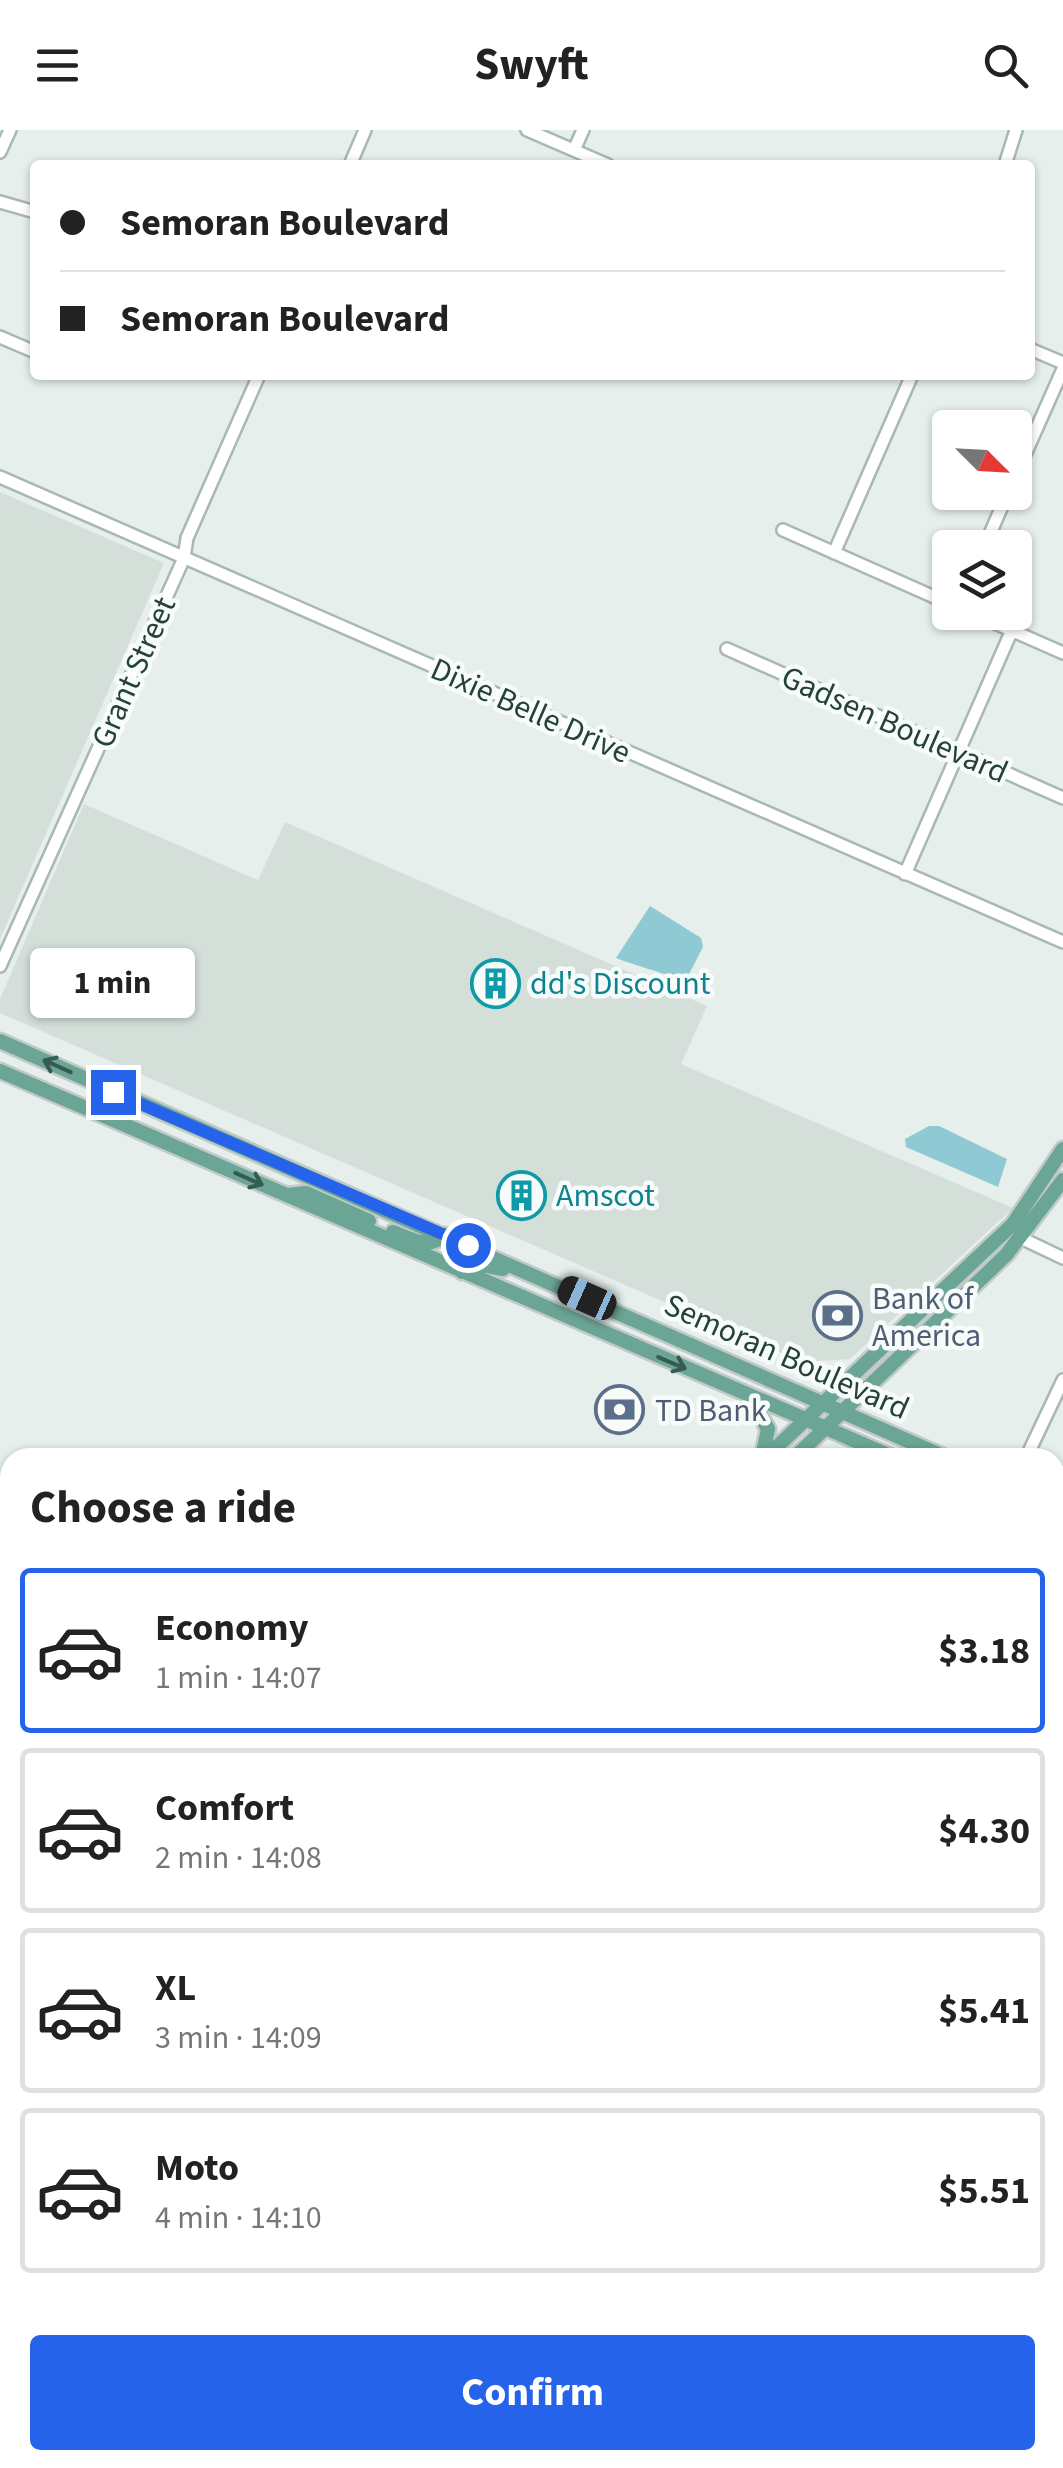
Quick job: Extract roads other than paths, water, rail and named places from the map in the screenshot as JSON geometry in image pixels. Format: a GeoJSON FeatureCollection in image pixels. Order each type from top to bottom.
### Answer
{"type":"FeatureCollection","features":[{"type":"Feature","properties":{"kind":"main road","name":"Semoran Boulevard"},"geometry":{"type":"LineString","coordinates":[[0,1041],[925,1448]]}},
{"type":"Feature","properties":{"kind":"main road","name":"Semoran Boulevard"},"geometry":{"type":"LineString","coordinates":[[0,1071],[872,1448]]}},
{"type":"Feature","properties":{"kind":"main road"},"geometry":{"type":"LineString","coordinates":[[160,1140],[184,1132],[213,1134]]}},
{"type":"Feature","properties":{"kind":"main road"},"geometry":{"type":"LineString","coordinates":[[805,1448],[1021,1238],[1020,1230],[1059,1174],[1063,1150]]}},
{"type":"Feature","properties":{"kind":"main road"},"geometry":{"type":"LineString","coordinates":[[775,1448],[991,1247],[1059,1174]]}},
{"type":"Feature","properties":{"kind":"main road"},"geometry":{"type":"LineString","coordinates":[[286,1196],[306,1193],[422,1243],[434,1243],[445,1235]]}},
{"type":"Feature","properties":{"kind":"main road"},"geometry":{"type":"LineString","coordinates":[[462,1272],[470,1262],[524,1270]]}},
{"type":"Feature","properties":{"kind":"main road"},"geometry":{"type":"LineString","coordinates":[[748,1396],[766,1419],[765,1448]]}},
{"type":"Feature","properties":{"kind":"street"},"geometry":{"type":"LineString","coordinates":[[0,152],[10,130]]}},
{"type":"Feature","properties":{"kind":"street"},"geometry":{"type":"LineString","coordinates":[[352,160],[365,130]]}},
{"type":"Feature","properties":{"kind":"street"},"geometry":{"type":"LineString","coordinates":[[528,130],[597,160]]}},
{"type":"Feature","properties":{"kind":"street"},"geometry":{"type":"LineString","coordinates":[[574,150],[583,130]]}},
{"type":"Feature","properties":{"kind":"street"},"geometry":{"type":"LineString","coordinates":[[1007,160],[1016,130]]}},
{"type":"Feature","properties":{"kind":"street"},"geometry":{"type":"LineString","coordinates":[[0,202],[30,211]]}},
{"type":"Feature","properties":{"kind":"street"},"geometry":{"type":"LineString","coordinates":[[0,337],[30,350]]}},
{"type":"Feature","properties":{"kind":"street"},"geometry":{"type":"LineString","coordinates":[[1032,438],[1063,366],[1035,352]]}},
{"type":"Feature","properties":{"kind":"street","name":"Grant Street"},"geometry":{"type":"LineString","coordinates":[[0,966],[184,558],[188,538],[257,380]]}},
{"type":"Feature","properties":{"kind":"street"},"geometry":{"type":"LineString","coordinates":[[834,553],[910,380]]}},
{"type":"Feature","properties":{"kind":"street","name":"Dixie Belle Drive"},"geometry":{"type":"LineString","coordinates":[[0,477],[1063,942]]}},
{"type":"Feature","properties":{"kind":"street"},"geometry":{"type":"LineString","coordinates":[[784,530],[932,596]]}},
{"type":"Feature","properties":{"kind":"street"},"geometry":{"type":"LineString","coordinates":[[905,874],[1012,630],[1063,653]]}},
{"type":"Feature","properties":{"kind":"street","name":"Gadsen Boulevard"},"geometry":{"type":"LineString","coordinates":[[727,650],[1063,798]]}},
{"type":"Feature","properties":{"kind":"street"},"geometry":{"type":"LineString","coordinates":[[1021,1238],[1063,1258]]}},
{"type":"Feature","properties":{"kind":"street"},"geometry":{"type":"LineString","coordinates":[[1031,1448],[1062,1382]]}},
{"type":"Feature","properties":{"kind":"water"},"geometry":{"type":"Polygon","coordinates":[[[650,906],[701,938],[703,947],[686,980],[616,958],[650,906]]]}},
{"type":"Feature","properties":{"kind":"water"},"geometry":{"type":"Polygon","coordinates":[[[929,1126],[939,1126],[1007,1159],[998,1187],[906,1147],[905,1139],[929,1126]]]}},
{"type":"Feature","properties":{"kind":"place","name":"dd's Discount"},"geometry":{"type":"Point","coordinates":[495,983]}},
{"type":"Feature","properties":{"kind":"place","name":"Amscot"},"geometry":{"type":"Point","coordinates":[521,1195]}},
{"type":"Feature","properties":{"kind":"place","name":"Bank of America"},"geometry":{"type":"Point","coordinates":[837,1316]}},
{"type":"Feature","properties":{"kind":"place","name":"TD Bank"},"geometry":{"type":"Point","coordinates":[620,1410]}}]}
